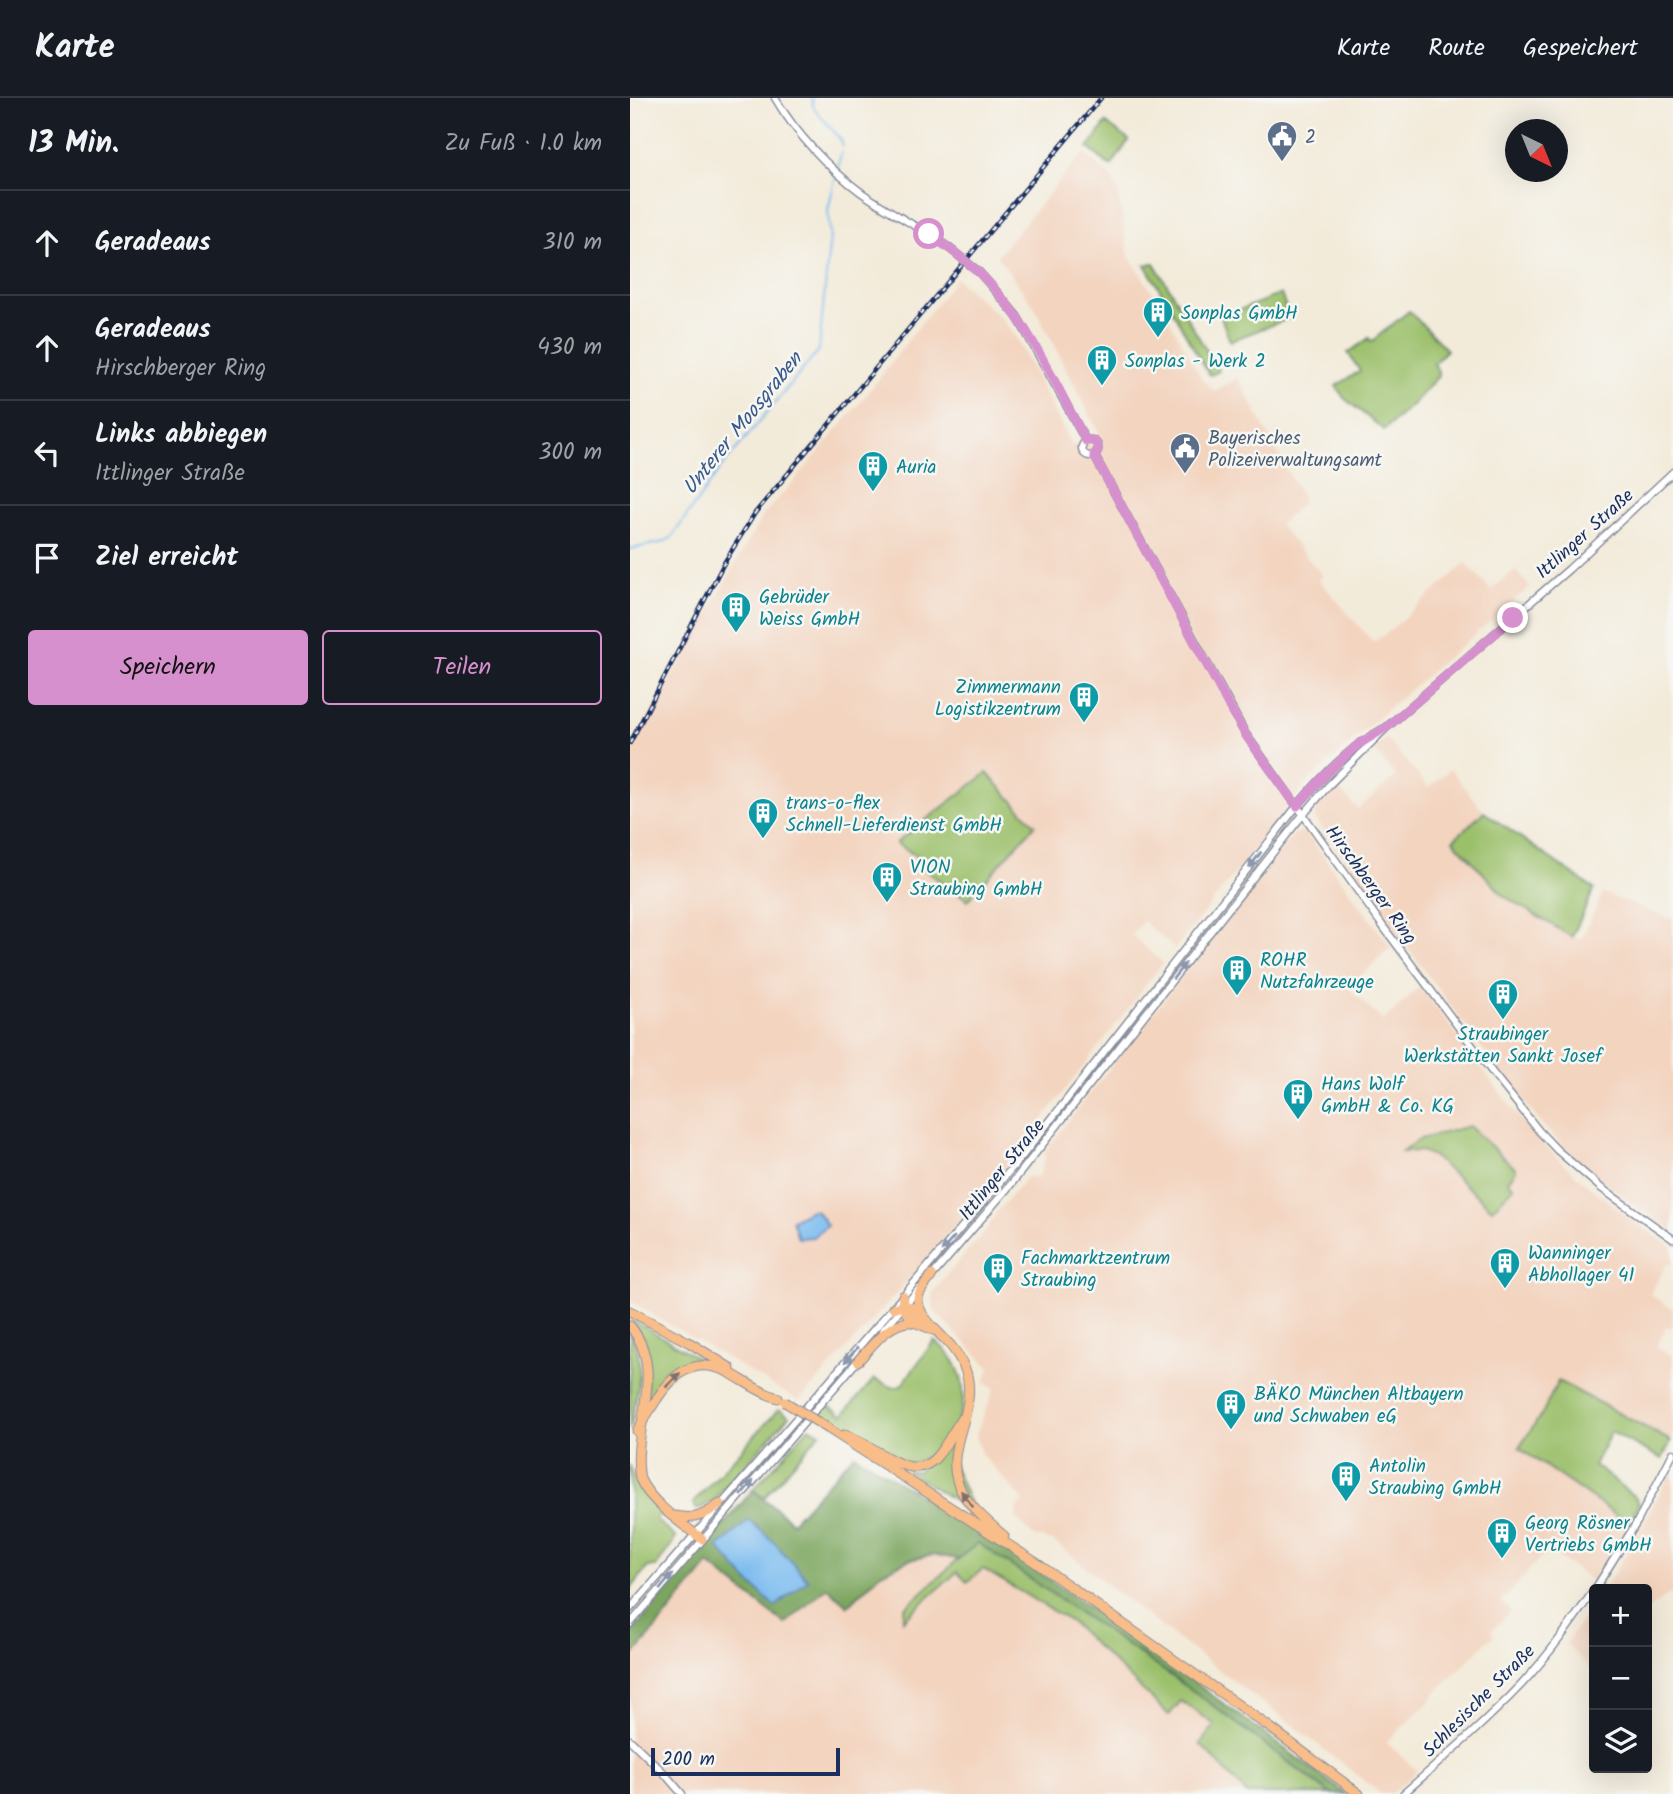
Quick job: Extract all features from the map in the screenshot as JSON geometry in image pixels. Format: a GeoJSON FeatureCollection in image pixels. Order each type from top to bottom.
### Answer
{"type":"FeatureCollection","features":[{"type":"Feature","properties":{"kind":"highway"},"geometry":{"type":"LineString","coordinates":[[924,1322],[918,1299],[932,1275]]}},
{"type":"Feature","properties":{"kind":"highway"},"geometry":{"type":"LineString","coordinates":[[901,1304],[913,1307],[924,1322],[938,1332],[959,1357],[966,1371],[969,1399],[955,1455],[956,1478],[960,1490],[977,1513],[1035,1562]]}},
{"type":"Feature","properties":{"kind":"highway"},"geometry":{"type":"LineString","coordinates":[[630,1311],[690,1343],[833,1431],[1035,1562],[1268,1726],[1359,1794]]}},
{"type":"Feature","properties":{"kind":"highway"},"geometry":{"type":"LineString","coordinates":[[858,1361],[894,1326],[903,1322],[924,1322]]}},
{"type":"Feature","properties":{"kind":"highway"},"geometry":{"type":"LineString","coordinates":[[630,1326],[639,1341],[645,1362],[645,1382],[633,1451],[639,1479],[646,1490],[698,1536]]}},
{"type":"Feature","properties":{"kind":"highway"},"geometry":{"type":"LineString","coordinates":[[634,1435],[671,1379],[683,1370],[698,1365],[718,1367],[766,1395],[781,1400]]}},
{"type":"Feature","properties":{"kind":"highway"},"geometry":{"type":"LineString","coordinates":[[833,1431],[856,1438],[903,1466],[917,1468],[938,1455],[967,1410]]}},
{"type":"Feature","properties":{"kind":"highway"},"geometry":{"type":"LineString","coordinates":[[673,1516],[699,1517],[720,1504]]}},
{"type":"Feature","properties":{"kind":"street"},"geometry":{"type":"LineString","coordinates":[[775,98],[795,127],[840,175],[861,192],[948,247],[979,272],[1004,299],[1036,347],[1086,441]]}},
{"type":"Feature","properties":{"kind":"street"},"geometry":{"type":"LineString","coordinates":[[1092,440],[1097,444],[1098,450],[1094,455],[1088,456],[1083,452],[1086,441],[1092,440]]}},
{"type":"Feature","properties":{"kind":"street","name":"Hirschberger Ring"},"geometry":{"type":"LineString","coordinates":[[1094,455],[1247,737],[1478,1054],[1539,1131],[1578,1169],[1673,1239]]}},
{"type":"Feature","properties":{"kind":"street","name":"Ittlinger Straße"},"geometry":{"type":"LineString","coordinates":[[630,1624],[720,1504],[901,1304],[932,1275],[1012,1183],[1328,786],[1387,727],[1565,572],[1673,472]]}},
{"type":"Feature","properties":{"kind":"street","name":"Ittlinger Straße"},"geometry":{"type":"LineString","coordinates":[[630,1609],[858,1361],[1297,806],[1356,746],[1387,727]]}},
{"type":"Feature","properties":{"kind":"street","name":"Schlesische Straße"},"geometry":{"type":"LineString","coordinates":[[1598,1584],[1637,1522],[1673,1453]]}},
{"type":"Feature","properties":{"kind":"street","name":"Schlesische Straße"},"geometry":{"type":"LineString","coordinates":[[1403,1794],[1521,1684],[1558,1641],[1589,1597]]}},
{"type":"Feature","properties":{"kind":"street"},"geometry":{"type":"LineString","coordinates":[[630,1740],[682,1794]]}},
{"type":"Feature","properties":{"kind":"shaded area"},"geometry":{"type":"Polygon","coordinates":[[[1083,153],[1107,174],[1117,187],[1129,256],[1164,310],[1202,379],[1214,391],[1238,378],[1301,496],[1303,502],[1279,525],[1323,576],[1319,580],[1373,642],[1387,633],[1466,563],[1491,590],[1515,570],[1530,587],[1383,713],[1304,786],[1175,949],[1143,921],[1132,935],[1163,963],[1009,1163],[799,1401],[630,1301],[630,751],[763,515],[864,398],[956,278],[1003,320],[1017,339],[1072,446],[1100,435],[1034,306],[997,256],[1083,153]]]}},
{"type":"Feature","properties":{"kind":"shaded area"},"geometry":{"type":"Polygon","coordinates":[[[1386,738],[1429,788],[1450,769],[1484,812],[1453,840],[1572,937],[1581,940],[1603,893],[1673,920],[1673,1231],[1588,1169],[1546,1129],[1397,934],[1315,818],[1317,807],[1336,787],[1358,809],[1396,776],[1374,750],[1386,738]]]}},
{"type":"Feature","properties":{"kind":"shaded area"},"geometry":{"type":"Polygon","coordinates":[[[1294,834],[1307,834],[1391,947],[1348,988],[1383,1021],[1420,986],[1514,1111],[1546,1147],[1580,1179],[1636,1223],[1673,1247],[1673,1265],[1668,1263],[1650,1294],[1673,1309],[1673,1328],[1667,1326],[1656,1347],[1673,1356],[1671,1441],[1558,1381],[1543,1412],[1519,1448],[1629,1524],[1592,1581],[1548,1549],[1501,1602],[1511,1611],[1491,1631],[1494,1635],[1386,1742],[1417,1771],[1391,1794],[1381,1794],[1053,1541],[1034,1536],[1015,1518],[1018,1507],[1024,1501],[981,1454],[976,1434],[994,1389],[984,1382],[990,1368],[934,1311],[932,1294],[1027,1177],[1039,1176],[1045,1151],[1294,834]]]}},
{"type":"Feature","properties":{"kind":"shaded area"},"geometry":{"type":"Polygon","coordinates":[[[1673,1468],[1673,1592],[1652,1607],[1652,1584],[1607,1584],[1637,1536],[1673,1468]]]}},
{"type":"Feature","properties":{"kind":"shaded area"},"geometry":{"type":"Polygon","coordinates":[[[934,1555],[958,1559],[905,1608],[904,1619],[957,1572],[982,1569],[1071,1622],[1169,1715],[1181,1701],[1216,1726],[1200,1744],[1247,1794],[630,1794],[630,1660],[709,1564],[784,1624],[827,1587],[848,1605],[881,1573],[908,1560],[934,1555]]]}},
{"type":"Feature","properties":{"kind":"shaded area"},"geometry":{"type":"Polygon","coordinates":[[[1589,1610],[1589,1668],[1566,1643],[1589,1610]]]}},
{"type":"Feature","properties":{"kind":"green space"},"geometry":{"type":"Polygon","coordinates":[[[1106,123],[1129,140],[1112,165],[1088,148],[1106,123]]]}},
{"type":"Feature","properties":{"kind":"green space"},"geometry":{"type":"Polygon","coordinates":[[[1154,263],[1219,371],[1209,374],[1145,265],[1154,263]]]}},
{"type":"Feature","properties":{"kind":"green space"},"geometry":{"type":"Polygon","coordinates":[[[1281,294],[1290,318],[1230,341],[1221,317],[1281,294]]]}},
{"type":"Feature","properties":{"kind":"green space"},"geometry":{"type":"Polygon","coordinates":[[[1409,311],[1447,350],[1434,363],[1438,376],[1414,403],[1384,430],[1344,398],[1336,386],[1360,371],[1348,353],[1369,338],[1371,342],[1409,311]]]}},
{"type":"Feature","properties":{"kind":"green space"},"geometry":{"type":"Polygon","coordinates":[[[987,773],[1035,825],[968,900],[926,871],[916,856],[896,843],[987,773]]]}},
{"type":"Feature","properties":{"kind":"green space"},"geometry":{"type":"Polygon","coordinates":[[[1484,812],[1594,889],[1572,937],[1504,896],[1453,840],[1484,812]]]}},
{"type":"Feature","properties":{"kind":"green space"},"geometry":{"type":"Polygon","coordinates":[[[1469,1126],[1516,1169],[1508,1181],[1514,1187],[1492,1209],[1433,1156],[1421,1151],[1401,1152],[1421,1139],[1469,1126]]]}},
{"type":"Feature","properties":{"kind":"green space"},"geometry":{"type":"Polygon","coordinates":[[[630,1318],[704,1362],[692,1363],[674,1371],[661,1385],[645,1412],[648,1356],[644,1339],[630,1318]]]}},
{"type":"Feature","properties":{"kind":"green space"},"geometry":{"type":"Polygon","coordinates":[[[630,1332],[638,1355],[639,1380],[630,1430],[630,1332]]]}},
{"type":"Feature","properties":{"kind":"green space"},"geometry":{"type":"Polygon","coordinates":[[[934,1341],[951,1357],[957,1367],[961,1377],[963,1400],[954,1427],[941,1445],[927,1456],[905,1464],[820,1415],[828,1405],[843,1415],[874,1379],[894,1388],[901,1386],[934,1341]]]}},
{"type":"Feature","properties":{"kind":"green space"},"geometry":{"type":"Polygon","coordinates":[[[1558,1381],[1671,1441],[1662,1459],[1611,1432],[1594,1465],[1636,1498],[1639,1504],[1629,1524],[1519,1448],[1543,1412],[1558,1381]]]}},
{"type":"Feature","properties":{"kind":"green space"},"geometry":{"type":"Polygon","coordinates":[[[779,1409],[789,1416],[716,1498],[696,1509],[693,1503],[779,1409]]]}},
{"type":"Feature","properties":{"kind":"green space"},"geometry":{"type":"Polygon","coordinates":[[[809,1427],[820,1433],[764,1498],[753,1490],[809,1427]]]}},
{"type":"Feature","properties":{"kind":"green space"},"geometry":{"type":"Polygon","coordinates":[[[957,1431],[951,1460],[974,1513],[908,1471],[918,1471],[957,1431]]]}},
{"type":"Feature","properties":{"kind":"green space"},"geometry":{"type":"Polygon","coordinates":[[[854,1454],[1037,1571],[1170,1664],[1346,1794],[1331,1794],[1199,1695],[978,1543],[958,1559],[934,1555],[908,1560],[881,1573],[848,1606],[827,1587],[785,1624],[709,1564],[630,1660],[630,1634],[753,1490],[792,1522],[854,1454]]]}},
{"type":"Feature","properties":{"kind":"green space"},"geometry":{"type":"Polygon","coordinates":[[[630,1465],[635,1481],[660,1513],[656,1520],[676,1538],[656,1567],[648,1567],[630,1590],[630,1465]]]}},
{"type":"Feature","properties":{"kind":"green space"},"geometry":{"type":"Polygon","coordinates":[[[977,1542],[1199,1695],[1331,1794],[1247,1794],[1200,1744],[1215,1725],[1181,1701],[1169,1715],[1071,1622],[983,1569],[967,1582],[957,1572],[903,1620],[905,1608],[977,1542]]]}},
{"type":"Feature","properties":{"kind":"water"},"geometry":{"type":"Polygon","coordinates":[[[816,1210],[827,1225],[813,1237],[798,1238],[792,1220],[816,1210]]]}},
{"type":"Feature","properties":{"kind":"water"},"geometry":{"type":"Polygon","coordinates":[[[749,1520],[773,1541],[808,1580],[775,1607],[718,1547],[749,1520]]]}},
{"type":"Feature","properties":{"kind":"waterway","name":"Unterer Moosgraben"},"geometry":{"type":"LineString","coordinates":[[812,98],[813,107],[843,146]]}},
{"type":"Feature","properties":{"kind":"waterway","name":"Unterer Moosgraben"},"geometry":{"type":"LineString","coordinates":[[838,169],[841,153]]}},
{"type":"Feature","properties":{"kind":"waterway","name":"Unterer Moosgraben"},"geometry":{"type":"LineString","coordinates":[[630,549],[671,538],[720,469],[819,350],[830,235],[828,210],[836,175]]}},
{"type":"Feature","properties":{"kind":"railway"},"geometry":{"type":"LineString","coordinates":[[630,743],[724,563],[755,513],[1101,98]]}},
{"type":"Feature","properties":{"kind":"place","name":"2"},"geometry":{"type":"Point","coordinates":[1282,163]}},
{"type":"Feature","properties":{"kind":"place","name":"Sonplas GmbH"},"geometry":{"type":"Point","coordinates":[1158,339]}},
{"type":"Feature","properties":{"kind":"place","name":"Sonplas - Werk 2"},"geometry":{"type":"Point","coordinates":[1102,387]}},
{"type":"Feature","properties":{"kind":"place","name":"Bayerisches Polizeiverwaltungsamt"},"geometry":{"type":"Point","coordinates":[1185,475]}},
{"type":"Feature","properties":{"kind":"place","name":"Auria"},"geometry":{"type":"Point","coordinates":[873,493]}},
{"type":"Feature","properties":{"kind":"place","name":"Gebrüder Weiss GmbH"},"geometry":{"type":"Point","coordinates":[736,634]}},
{"type":"Feature","properties":{"kind":"place","name":"Zimmermann Logistikzentrum"},"geometry":{"type":"Point","coordinates":[1084,724]}},
{"type":"Feature","properties":{"kind":"place","name":"trans-o-flex Schnell-Lieferdienst GmbH"},"geometry":{"type":"Point","coordinates":[763,840]}},
{"type":"Feature","properties":{"kind":"place","name":"VION Straubing GmbH"},"geometry":{"type":"Point","coordinates":[887,904]}},
{"type":"Feature","properties":{"kind":"place","name":"ROHR Nutzfahrzeuge"},"geometry":{"type":"Point","coordinates":[1237,997]}},
{"type":"Feature","properties":{"kind":"place","name":"Straubinger Werkstätten Sankt Josef"},"geometry":{"type":"Point","coordinates":[1503,1021]}},
{"type":"Feature","properties":{"kind":"place","name":"Hans Wolf GmbH & Co. KG"},"geometry":{"type":"Point","coordinates":[1298,1121]}},
{"type":"Feature","properties":{"kind":"place","name":"Wanninger Abhollager 41"},"geometry":{"type":"Point","coordinates":[1505,1290]}},
{"type":"Feature","properties":{"kind":"place","name":"Fachmarktzentrum Straubing"},"geometry":{"type":"Point","coordinates":[998,1295]}},
{"type":"Feature","properties":{"kind":"place","name":"BÄKO München Altbayern und Schwaben eG"},"geometry":{"type":"Point","coordinates":[1231,1431]}},
{"type":"Feature","properties":{"kind":"place","name":"Antolin Straubing GmbH"},"geometry":{"type":"Point","coordinates":[1346,1503]}},
{"type":"Feature","properties":{"kind":"place","name":"Georg Rösner Vertriebs GmbH"},"geometry":{"type":"Point","coordinates":[1502,1560]}},
{"type":"Feature","properties":{"kind":"route"},"geometry":{"type":"LineString","coordinates":[[929,234],[979,272],[1004,299],[1030,337],[1086,441],[1092,440],[1097,444],[1098,450],[1094,455],[1230,708],[1247,737],[1297,806],[1356,746],[1387,727],[1513,618]]}}]}
